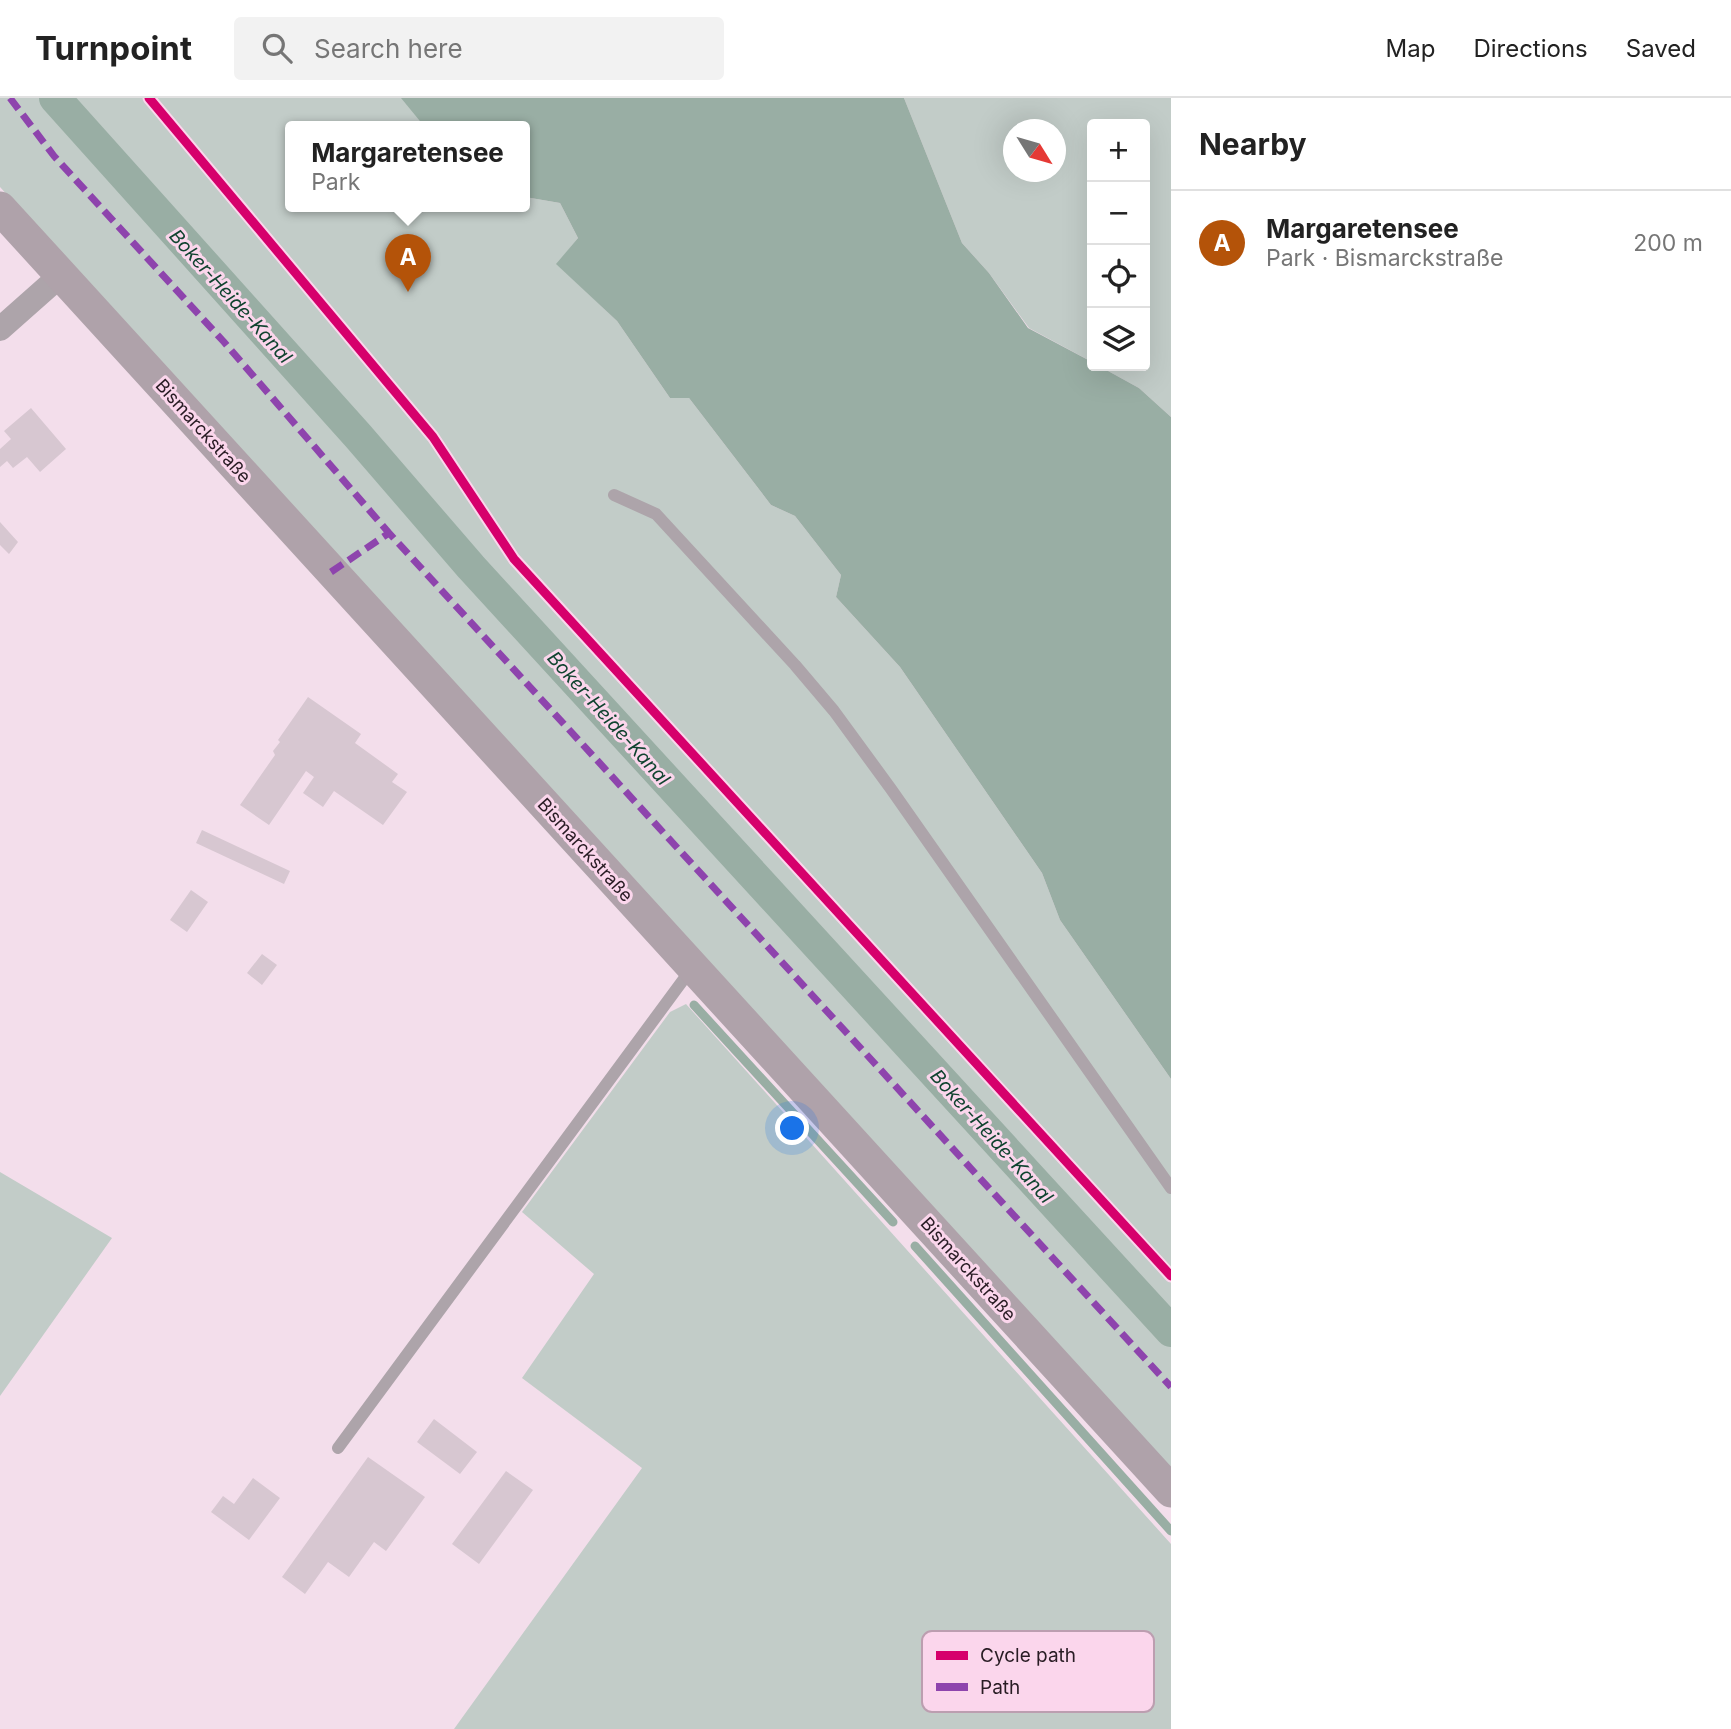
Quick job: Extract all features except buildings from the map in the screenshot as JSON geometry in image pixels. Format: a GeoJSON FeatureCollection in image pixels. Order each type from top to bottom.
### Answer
{"type":"FeatureCollection","features":[{"type":"Feature","properties":{"kind":"main road","name":"Bismarckstraße"},"geometry":{"type":"LineString","coordinates":[[0,208],[1171,1491]]}},
{"type":"Feature","properties":{"kind":"street"},"geometry":{"type":"LineString","coordinates":[[0,329],[61,275]]}},
{"type":"Feature","properties":{"kind":"lane"},"geometry":{"type":"LineString","coordinates":[[614,495],[656,514],[796,665],[834,711],[1171,1188]]}},
{"type":"Feature","properties":{"kind":"lane"},"geometry":{"type":"LineString","coordinates":[[338,1448],[692,967]]}},
{"type":"Feature","properties":{"kind":"shaded area"},"geometry":{"type":"Polygon","coordinates":[[[0,98],[468,98],[474,121],[285,121],[285,212],[530,212],[530,198],[560,203],[578,238],[557,264],[617,321],[670,398],[689,398],[771,505],[795,516],[841,575],[836,597],[900,667],[1042,873],[1060,920],[1171,1079],[1171,1472],[0,187],[0,98]]]}},
{"type":"Feature","properties":{"kind":"shaded area"},"geometry":{"type":"Polygon","coordinates":[[[401,98],[904,98],[962,243],[989,273],[1028,328],[1087,359],[1087,371],[1108,371],[1139,388],[1171,417],[1171,1079],[1060,920],[1042,873],[900,667],[836,597],[841,575],[795,516],[771,505],[689,398],[670,398],[617,321],[556,264],[578,238],[560,203],[530,198],[530,121],[420,121],[401,98]]]}},
{"type":"Feature","properties":{"kind":"shaded area"},"geometry":{"type":"Polygon","coordinates":[[[904,98],[1171,98],[1171,417],[1139,388],[1108,371],[1150,371],[1150,119],[1087,119],[1087,359],[1029,328],[989,273],[962,243],[904,98]]]}},
{"type":"Feature","properties":{"kind":"shaded area"},"geometry":{"type":"Polygon","coordinates":[[[686,1004],[1171,1544],[1171,1729],[454,1729],[642,1468],[522,1378],[594,1274],[522,1212],[670,1012],[686,1004]]]}},
{"type":"Feature","properties":{"kind":"shaded area"},"geometry":{"type":"Polygon","coordinates":[[[0,1172],[112,1238],[0,1396],[0,1172]]]}},
{"type":"Feature","properties":{"kind":"waterway","name":"Boker-Heide-Kanal"},"geometry":{"type":"LineString","coordinates":[[55,98],[358,436],[471,567],[1171,1331]]}},
{"type":"Feature","properties":{"kind":"waterway"},"geometry":{"type":"LineString","coordinates":[[694,1005],[893,1222]]}},
{"type":"Feature","properties":{"kind":"waterway"},"geometry":{"type":"LineString","coordinates":[[915,1246],[1171,1531]]}},
{"type":"Feature","properties":{"kind":"marked path"},"geometry":{"type":"LineString","coordinates":[[10,98],[54,156],[224,342],[389,533]]}},
{"type":"Feature","properties":{"kind":"marked path"},"geometry":{"type":"LineString","coordinates":[[331,572],[389,533],[1171,1387]]}},
{"type":"Feature","properties":{"kind":"cycle path"},"geometry":{"type":"LineString","coordinates":[[149,98],[433,437],[514,559],[1171,1276]]}},
{"type":"Feature","properties":{"kind":"place","name":"Margaretensee"},"geometry":{"type":"Point","coordinates":[408,292]}}]}
